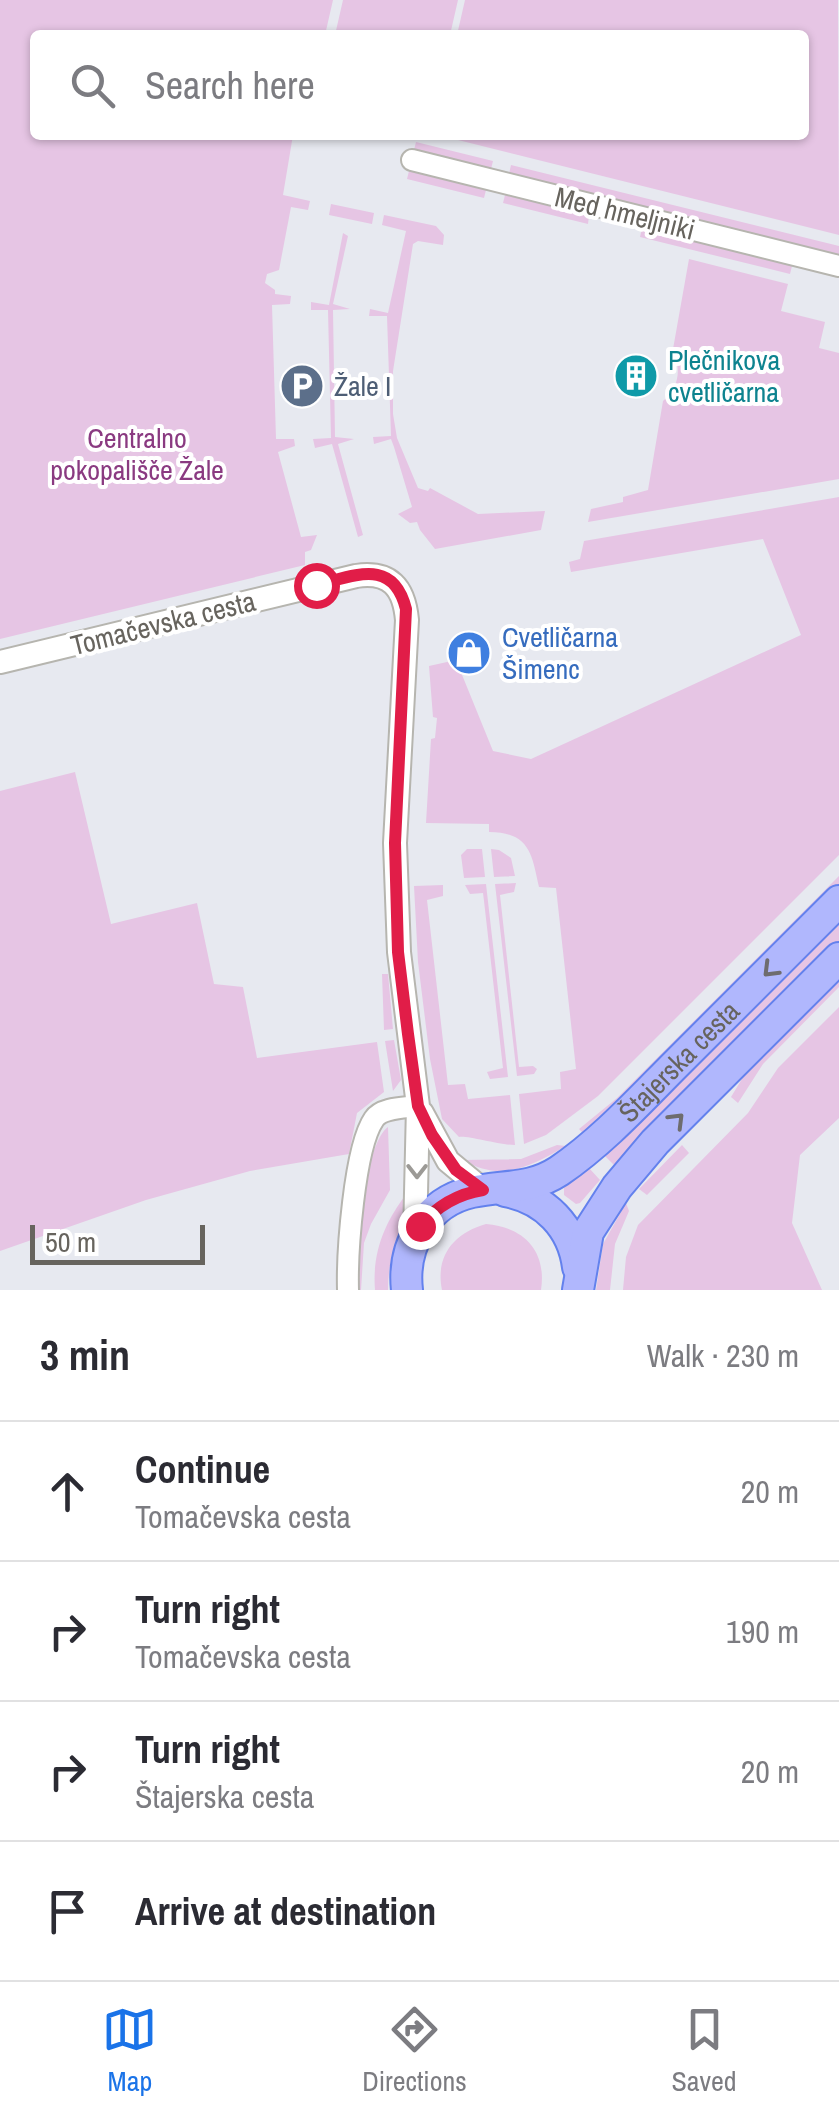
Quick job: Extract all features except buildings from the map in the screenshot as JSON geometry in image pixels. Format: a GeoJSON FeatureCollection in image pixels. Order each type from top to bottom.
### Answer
{"type":"FeatureCollection","features":[{"type":"Feature","properties":{"kind":"main road","name":"Štajerska cesta"},"geometry":{"type":"LineString","coordinates":[[415,1236],[447,1202],[492,1190],[528,1186],[548,1177],[604,1135],[839,902]]}},
{"type":"Feature","properties":{"kind":"main road","name":"Štajerska cesta"},"geometry":{"type":"LineString","coordinates":[[579,1284],[588,1232],[617,1187],[655,1142],[839,958]]}},
{"type":"Feature","properties":{"kind":"main road","name":"Štajerska cesta"},"geometry":{"type":"LineString","coordinates":[[492,1190],[540,1204],[560,1222],[574,1246],[579,1284]]}},
{"type":"Feature","properties":{"kind":"main road"},"geometry":{"type":"LineString","coordinates":[[407,1290],[407,1260],[415,1236]]}},
{"type":"Feature","properties":{"kind":"street","name":"Med hmeljniki"},"geometry":{"type":"LineString","coordinates":[[412,160],[839,266]]}},
{"type":"Feature","properties":{"kind":"street","name":"Tomačevska cesta"},"geometry":{"type":"LineString","coordinates":[[0,662],[356,576],[385,576],[396,585],[408,620],[396,793],[397,917],[418,1106],[415,1236]]}},
{"type":"Feature","properties":{"kind":"street","name":"Tomačevska cesta"},"geometry":{"type":"LineString","coordinates":[[418,1106],[442,1154],[456,1170],[492,1190]]}},
{"type":"Feature","properties":{"kind":"street"},"geometry":{"type":"LineString","coordinates":[[348,1290],[359,1172],[372,1122],[386,1111],[418,1106]]}},
{"type":"Feature","properties":{"kind":"green space","name":"Centralno pokopališče Žale"},"geometry":{"type":"Polygon","coordinates":[[[0,0],[333,0],[326,30],[30,30],[30,140],[292,140],[283,195],[310,201],[308,210],[291,207],[279,270],[267,274],[265,283],[275,294],[291,296],[290,304],[272,305],[276,439],[294,439],[295,446],[278,452],[301,537],[317,535],[311,550],[305,552],[305,565],[0,639],[0,0]]]}},
{"type":"Feature","properties":{"kind":"green space"},"geometry":{"type":"Polygon","coordinates":[[[343,0],[458,0],[451,30],[336,30],[343,0]]]}},
{"type":"Feature","properties":{"kind":"green space"},"geometry":{"type":"Polygon","coordinates":[[[465,0],[838,0],[839,235],[458,140],[809,140],[809,30],[458,30],[465,0]]]}},
{"type":"Feature","properties":{"kind":"green space"},"geometry":{"type":"Polygon","coordinates":[[[416,142],[493,161],[491,169],[414,150],[416,142]]]}},
{"type":"Feature","properties":{"kind":"green space"},"geometry":{"type":"Polygon","coordinates":[[[511,165],[839,246],[839,255],[509,174],[511,165]]]}},
{"type":"Feature","properties":{"kind":"green space"},"geometry":{"type":"Polygon","coordinates":[[[409,171],[486,190],[484,198],[407,179],[409,171]]]}},
{"type":"Feature","properties":{"kind":"green space"},"geometry":{"type":"Polygon","coordinates":[[[505,195],[589,215],[588,224],[503,203],[505,195]]]}},
{"type":"Feature","properties":{"kind":"green space"},"geometry":{"type":"Polygon","coordinates":[[[331,204],[374,213],[372,224],[329,215],[331,204]]]}},
{"type":"Feature","properties":{"kind":"green space"},"geometry":{"type":"Polygon","coordinates":[[[384,215],[436,226],[444,235],[443,245],[418,241],[413,244],[393,371],[397,438],[418,488],[430,488],[478,514],[545,511],[541,530],[435,549],[417,522],[410,523],[398,514],[412,507],[394,447],[391,439],[374,444],[373,437],[391,436],[387,316],[369,316],[370,309],[388,313],[406,231],[382,225],[384,215]]]}},
{"type":"Feature","properties":{"kind":"green space"},"geometry":{"type":"Polygon","coordinates":[[[642,228],[792,266],[790,274],[640,237],[642,228]]]}},
{"type":"Feature","properties":{"kind":"green space"},"geometry":{"type":"Polygon","coordinates":[[[343,233],[348,236],[333,304],[350,309],[333,310],[335,437],[354,439],[338,444],[363,535],[358,537],[332,444],[315,448],[313,439],[331,438],[328,310],[311,310],[311,302],[329,305],[343,233]]]}},
{"type":"Feature","properties":{"kind":"green space"},"geometry":{"type":"Polygon","coordinates":[[[689,259],[788,284],[781,311],[825,322],[819,348],[839,353],[839,479],[588,522],[591,509],[623,502],[623,497],[648,490],[663,401],[673,390],[677,377],[673,349],[689,259]]]}},
{"type":"Feature","properties":{"kind":"green space"},"geometry":{"type":"Polygon","coordinates":[[[839,497],[839,855],[598,1096],[546,1135],[524,1144],[519,1094],[561,1089],[560,1072],[576,1069],[556,888],[539,887],[527,848],[513,836],[489,832],[489,824],[426,823],[431,739],[435,738],[437,718],[433,717],[429,666],[456,660],[493,751],[531,759],[801,635],[763,539],[571,572],[569,562],[580,559],[584,541],[839,497]]]}},
{"type":"Feature","properties":{"kind":"green space"},"geometry":{"type":"Polygon","coordinates":[[[75,772],[111,924],[197,903],[214,984],[243,987],[257,1058],[377,1042],[384,1092],[357,1113],[349,1154],[250,1171],[146,1200],[0,1251],[0,791],[75,772]]]}},
{"type":"Feature","properties":{"kind":"green space"},"geometry":{"type":"Polygon","coordinates":[[[467,849],[482,849],[485,877],[464,878],[461,855],[467,849]]]}},
{"type":"Feature","properties":{"kind":"green space"},"geometry":{"type":"Polygon","coordinates":[[[491,849],[511,858],[515,876],[494,877],[491,849]]]}},
{"type":"Feature","properties":{"kind":"green space"},"geometry":{"type":"Polygon","coordinates":[[[839,876],[839,885],[621,1102],[584,1134],[579,1129],[617,1098],[839,876]]]}},
{"type":"Feature","properties":{"kind":"green space"},"geometry":{"type":"Polygon","coordinates":[[[516,883],[514,892],[500,895],[519,1067],[537,1069],[534,1074],[517,1076],[495,884],[516,883]]]}},
{"type":"Feature","properties":{"kind":"green space"},"geometry":{"type":"Polygon","coordinates":[[[486,884],[508,1077],[490,1079],[487,1072],[503,1068],[483,893],[470,894],[465,885],[486,884]]]}},
{"type":"Feature","properties":{"kind":"green space"},"geometry":{"type":"Polygon","coordinates":[[[443,885],[443,896],[427,900],[448,1085],[465,1084],[468,1099],[510,1095],[515,1145],[459,1137],[442,1119],[418,962],[414,886],[443,885]]]}},
{"type":"Feature","properties":{"kind":"green space"},"geometry":{"type":"Polygon","coordinates":[[[839,918],[839,941],[615,1166],[603,1154],[839,918]]]}},
{"type":"Feature","properties":{"kind":"green space"},"geometry":{"type":"Polygon","coordinates":[[[382,974],[388,974],[393,1029],[384,1030],[382,974]]]}},
{"type":"Feature","properties":{"kind":"green space"},"geometry":{"type":"Polygon","coordinates":[[[839,974],[839,987],[763,1064],[738,1103],[731,1097],[748,1069],[839,974]]]}},
{"type":"Feature","properties":{"kind":"green space"},"geometry":{"type":"Polygon","coordinates":[[[839,1007],[839,1118],[800,1155],[792,1223],[822,1290],[623,1290],[626,1257],[638,1225],[748,1113],[778,1068],[839,1007]]]}},
{"type":"Feature","properties":{"kind":"green space"},"geometry":{"type":"Polygon","coordinates":[[[394,1040],[401,1080],[393,1091],[385,1041],[394,1040]]]}},
{"type":"Feature","properties":{"kind":"green space"},"geometry":{"type":"Polygon","coordinates":[[[388,1127],[390,1190],[364,1243],[361,1290],[354,1290],[358,1229],[367,1178],[380,1138],[388,1127]]]}},
{"type":"Feature","properties":{"kind":"green space"},"geometry":{"type":"Polygon","coordinates":[[[557,1145],[566,1146],[541,1160],[504,1171],[477,1167],[463,1160],[521,1159],[557,1145]]]}},
{"type":"Feature","properties":{"kind":"green space"},"geometry":{"type":"Polygon","coordinates":[[[682,1145],[689,1153],[647,1195],[639,1189],[682,1145]]]}},
{"type":"Feature","properties":{"kind":"green space"},"geometry":{"type":"Polygon","coordinates":[[[589,1168],[600,1180],[576,1204],[564,1195],[564,1188],[589,1168]]]}},
{"type":"Feature","properties":{"kind":"green space"},"geometry":{"type":"Polygon","coordinates":[[[407,1193],[388,1290],[375,1290],[382,1238],[407,1193]]]}},
{"type":"Feature","properties":{"kind":"green space"},"geometry":{"type":"Polygon","coordinates":[[[626,1203],[629,1211],[615,1244],[610,1290],[596,1290],[603,1244],[626,1203]]]}},
{"type":"Feature","properties":{"kind":"green space"},"geometry":{"type":"Polygon","coordinates":[[[486,1224],[511,1230],[530,1244],[540,1264],[541,1290],[442,1290],[441,1267],[449,1248],[465,1233],[486,1224]]]}},
{"type":"Feature","properties":{"kind":"place","name":"Plečnikova cvetličarna"},"geometry":{"type":"Point","coordinates":[636,376]}},
{"type":"Feature","properties":{"kind":"place","name":"Žale I"},"geometry":{"type":"Point","coordinates":[302,386]}},
{"type":"Feature","properties":{"kind":"place","name":"Cvetličarna Šimenc"},"geometry":{"type":"Point","coordinates":[469,653]}},
{"type":"Feature","properties":{"kind":"route"},"geometry":{"type":"LineString","coordinates":[[316,585],[368,574],[385,576],[401,593],[408,620],[395,843],[398,952],[408,1034],[418,1106],[438,1148],[456,1170],[483,1190],[455,1197],[420,1226]]}}]}
